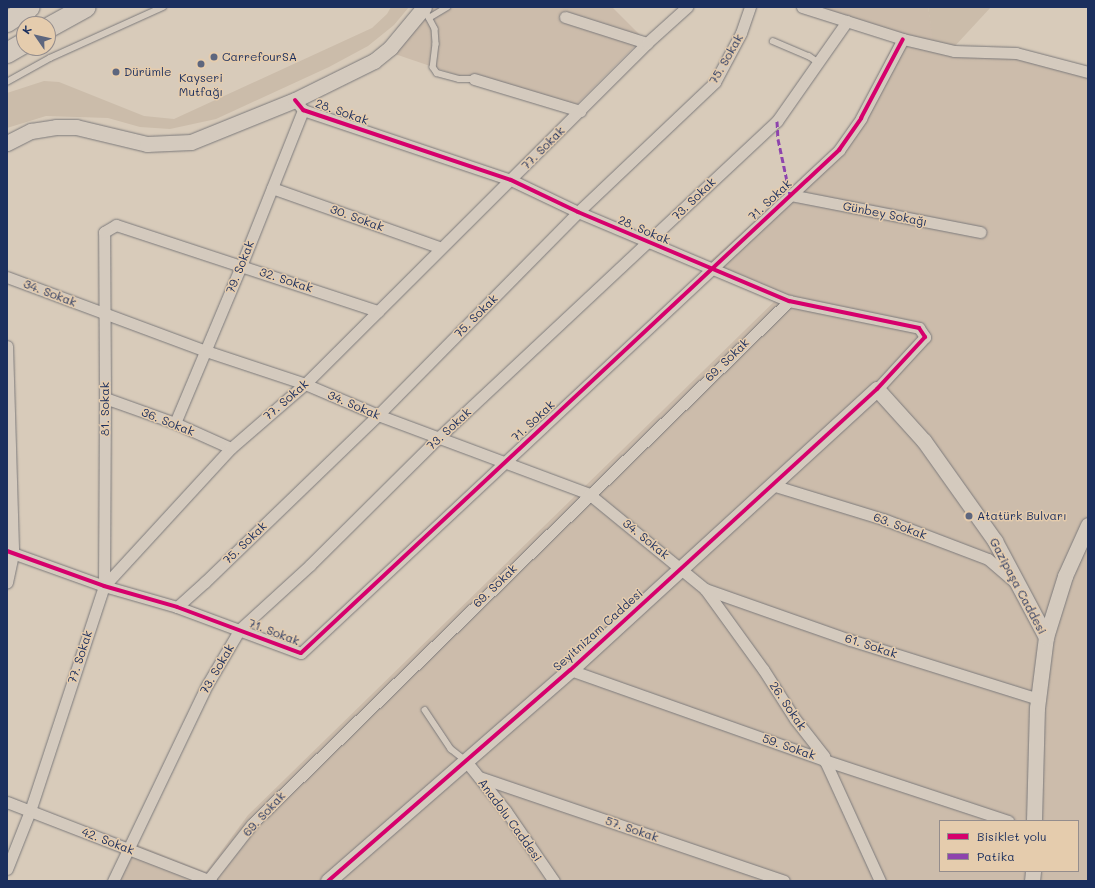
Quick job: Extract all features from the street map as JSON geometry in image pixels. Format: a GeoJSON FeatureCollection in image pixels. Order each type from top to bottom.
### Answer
{"type":"FeatureCollection","features":[{"type":"Feature","properties":{"kind":"highway"},"geometry":{"type":"LineString","coordinates":[[7,22],[30,7]]}},
{"type":"Feature","properties":{"kind":"highway"},"geometry":{"type":"LineString","coordinates":[[56,24],[86,7]]}},
{"type":"Feature","properties":{"kind":"highway"},"geometry":{"type":"LineString","coordinates":[[7,54],[16,48]]}},
{"type":"Feature","properties":{"kind":"street","name":"77. Sokak"},"geometry":{"type":"LineString","coordinates":[[7,870],[30,811],[104,586],[231,448],[305,384],[647,43],[687,7]]}},
{"type":"Feature","properties":{"kind":"street","name":"75. Sokak"},"geometry":{"type":"LineString","coordinates":[[177,606],[205,582],[378,415],[578,212],[715,82],[742,33],[750,7]]}},
{"type":"Feature","properties":{"kind":"street"},"geometry":{"type":"LineString","coordinates":[[802,7],[903,40],[954,52],[1016,53],[1088,72]]}},
{"type":"Feature","properties":{"kind":"street"},"geometry":{"type":"LineString","coordinates":[[7,143],[31,131],[56,127],[76,127],[147,144],[190,142],[299,105],[374,61],[390,48],[426,11]]}},
{"type":"Feature","properties":{"kind":"street"},"geometry":{"type":"LineString","coordinates":[[565,17],[647,43]]}},
{"type":"Feature","properties":{"kind":"street","name":"73. Sokak"},"geometry":{"type":"LineString","coordinates":[[113,881],[129,850],[173,752],[207,685],[240,629],[310,565],[438,438],[777,121],[847,21]]}},
{"type":"Feature","properties":{"kind":"street","name":"71. Sokak"},"geometry":{"type":"LineString","coordinates":[[10,553],[104,586],[177,606],[301,653],[503,462],[839,150],[861,118],[903,40]]}},
{"type":"Feature","properties":{"kind":"street"},"geometry":{"type":"LineString","coordinates":[[474,79],[580,111]]}},
{"type":"Feature","properties":{"kind":"street","name":"28. Sokak"},"geometry":{"type":"LineString","coordinates":[[299,105],[511,180],[578,212],[710,269],[789,301],[918,328],[925,337],[877,389]]}},
{"type":"Feature","properties":{"kind":"street","name":"79. Sokak"},"geometry":{"type":"LineString","coordinates":[[175,423],[272,188],[299,105]]}},
{"type":"Feature","properties":{"kind":"street","name":"30. Sokak"},"geometry":{"type":"LineString","coordinates":[[272,188],[441,248]]}},
{"type":"Feature","properties":{"kind":"street","name":"Günbey Sokağı"},"geometry":{"type":"LineString","coordinates":[[790,195],[980,232]]}},
{"type":"Feature","properties":{"kind":"street","name":"32. Sokak"},"geometry":{"type":"LineString","coordinates":[[104,232],[116,225],[378,311]]}},
{"type":"Feature","properties":{"kind":"street","name":"81. Sokak"},"geometry":{"type":"LineString","coordinates":[[104,232],[104,586]]}},
{"type":"Feature","properties":{"kind":"street","name":"34. Sokak"},"geometry":{"type":"LineString","coordinates":[[7,277],[206,351],[305,384],[378,415],[589,494],[681,568]]}},
{"type":"Feature","properties":{"kind":"street","name":"69. Sokak"},"geometry":{"type":"LineString","coordinates":[[210,880],[252,824],[589,494],[789,301]]}},
{"type":"Feature","properties":{"kind":"street"},"geometry":{"type":"LineString","coordinates":[[7,346],[10,553],[7,582]]}},
{"type":"Feature","properties":{"kind":"street","name":"Seyitnizam Caddesi"},"geometry":{"type":"LineString","coordinates":[[328,881],[570,670],[877,389]]}},
{"type":"Feature","properties":{"kind":"street","name":"Gazipaşa Caddesi"},"geometry":{"type":"LineString","coordinates":[[877,389],[929,448],[995,541],[1046,637],[1038,699],[1034,820]]}},
{"type":"Feature","properties":{"kind":"street","name":"36. Sokak"},"geometry":{"type":"LineString","coordinates":[[105,398],[175,423],[231,448]]}},
{"type":"Feature","properties":{"kind":"street","name":"63. Sokak"},"geometry":{"type":"LineString","coordinates":[[772,485],[883,519],[988,559],[1018,585]]}},
{"type":"Feature","properties":{"kind":"street"},"geometry":{"type":"LineString","coordinates":[[1046,637],[1065,576],[1088,525]]}},
{"type":"Feature","properties":{"kind":"street","name":"26. Sokak"},"geometry":{"type":"LineString","coordinates":[[681,568],[705,589],[763,669],[795,719],[824,756],[824,760],[880,881]]}},
{"type":"Feature","properties":{"kind":"street","name":"61. Sokak"},"geometry":{"type":"LineString","coordinates":[[705,589],[850,640],[1038,699]]}},
{"type":"Feature","properties":{"kind":"street","name":"59. Sokak"},"geometry":{"type":"LineString","coordinates":[[570,670],[824,760],[1005,820]]}},
{"type":"Feature","properties":{"kind":"street","name":"Anadolu Caddesi"},"geometry":{"type":"LineString","coordinates":[[465,760],[506,811],[554,881]]}},
{"type":"Feature","properties":{"kind":"street","name":"57. Sokak"},"geometry":{"type":"LineString","coordinates":[[479,778],[784,881]]}},
{"type":"Feature","properties":{"kind":"street","name":"42. Sokak"},"geometry":{"type":"LineString","coordinates":[[7,802],[210,880]]}},
{"type":"Feature","properties":{"kind":"lane"},"geometry":{"type":"LineString","coordinates":[[7,82],[50,58],[163,7]]}},
{"type":"Feature","properties":{"kind":"lane"},"geometry":{"type":"LineString","coordinates":[[447,7],[426,11],[436,36],[433,67],[437,73],[459,79],[474,79]]}},
{"type":"Feature","properties":{"kind":"lane"},"geometry":{"type":"LineString","coordinates":[[773,41],[809,56],[818,62]]}},
{"type":"Feature","properties":{"kind":"lane"},"geometry":{"type":"LineString","coordinates":[[425,710],[451,749],[465,760]]}},
{"type":"Feature","properties":{"kind":"shaded area"},"geometry":{"type":"Polygon","coordinates":[[[391,7],[409,7],[394,25],[368,46],[329,67],[216,119],[170,129],[140,127],[108,118],[46,116],[7,128],[7,93],[44,81],[59,82],[144,116],[174,119],[372,28],[387,14],[391,7]]]}},
{"type":"Feature","properties":{"kind":"shaded area"},"geometry":{"type":"Polygon","coordinates":[[[432,7],[612,7],[643,38],[568,113],[392,53],[432,7]]]}},
{"type":"Feature","properties":{"kind":"shaded area"},"geometry":{"type":"Polygon","coordinates":[[[799,7],[928,7],[934,41],[954,47],[1088,67],[1088,881],[108,881],[128,841],[206,872],[248,815],[782,294],[707,264],[836,148],[857,118],[896,39],[799,7]]]}},
{"type":"Feature","properties":{"kind":"shaded area"},"geometry":{"type":"Polygon","coordinates":[[[928,7],[991,7],[954,47],[933,41],[928,7]]]}},
{"type":"Feature","properties":{"kind":"marked path"},"geometry":{"type":"LineString","coordinates":[[777,121],[778,139],[790,195]]}},
{"type":"Feature","properties":{"kind":"cycle path"},"geometry":{"type":"LineString","coordinates":[[7,551],[104,586],[177,607],[301,653],[839,150],[861,118],[903,39]]}},
{"type":"Feature","properties":{"kind":"cycle path"},"geometry":{"type":"LineString","coordinates":[[295,100],[303,110],[511,180],[578,212],[789,301],[919,328],[925,337],[877,389],[570,670],[328,881]]}},
{"type":"Feature","properties":{"kind":"place","name":"CarrefourSA"},"geometry":{"type":"Point","coordinates":[214,57]}},
{"type":"Feature","properties":{"kind":"place","name":"Kayseri Mutfağı"},"geometry":{"type":"Point","coordinates":[201,64]}},
{"type":"Feature","properties":{"kind":"place","name":"Dürümle"},"geometry":{"type":"Point","coordinates":[116,72]}},
{"type":"Feature","properties":{"kind":"place","name":"Atatürk Bulvarı"},"geometry":{"type":"Point","coordinates":[969,516]}}]}
